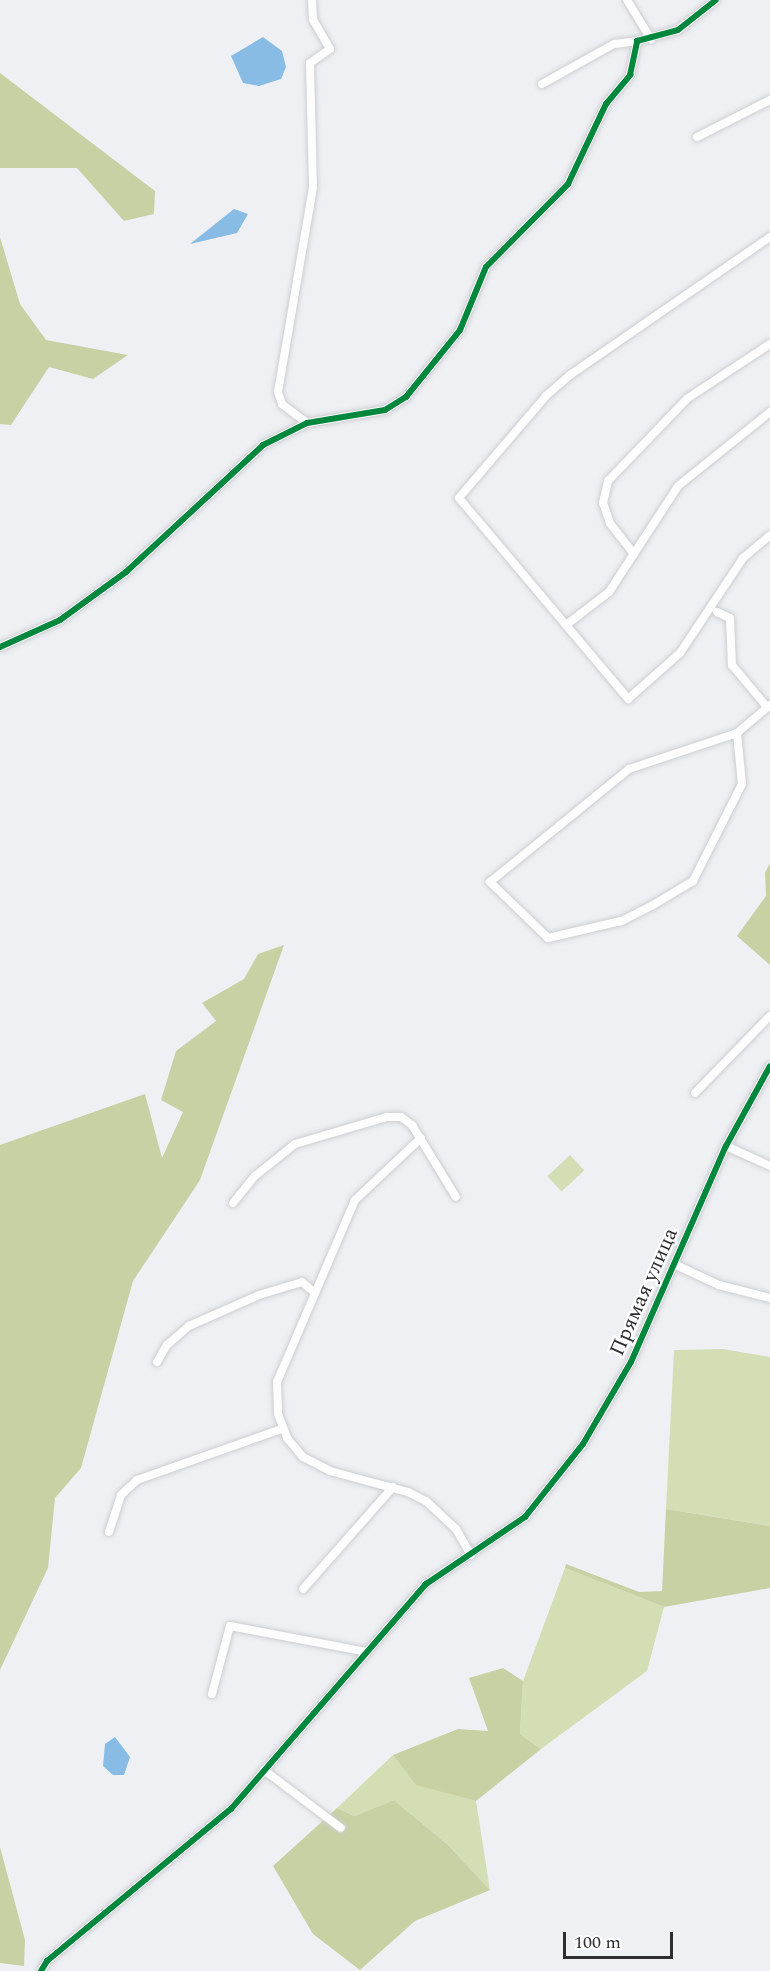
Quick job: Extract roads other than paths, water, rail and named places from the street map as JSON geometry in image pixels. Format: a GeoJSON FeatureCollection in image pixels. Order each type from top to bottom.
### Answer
{"type":"FeatureCollection","features":[{"type":"Feature","properties":{"kind":"street"},"geometry":{"type":"LineString","coordinates":[[307,423],[282,404],[278,392],[313,187],[310,63],[330,49],[313,19],[312,0]]}},
{"type":"Feature","properties":{"kind":"street"},"geometry":{"type":"LineString","coordinates":[[627,0],[651,39]]}},
{"type":"Feature","properties":{"kind":"street"},"geometry":{"type":"LineString","coordinates":[[542,84],[614,44],[651,39],[693,21],[716,0]]}},
{"type":"Feature","properties":{"kind":"street"},"geometry":{"type":"LineString","coordinates":[[0,647],[60,620],[126,572],[242,460],[307,423],[385,410],[430,372],[460,330],[486,267],[568,184],[606,104],[630,75],[637,40]]}},
{"type":"Feature","properties":{"kind":"street"},"geometry":{"type":"LineString","coordinates":[[697,137],[770,100]]}},
{"type":"Feature","properties":{"kind":"street"},"geometry":{"type":"LineString","coordinates":[[770,237],[570,375],[459,498],[628,699],[680,654],[743,558],[770,535]]}},
{"type":"Feature","properties":{"kind":"street"},"geometry":{"type":"LineString","coordinates":[[634,554],[610,523],[603,502],[612,476],[687,398],[770,344]]}},
{"type":"Feature","properties":{"kind":"street"},"geometry":{"type":"LineString","coordinates":[[566,625],[609,592],[678,486],[770,412]]}},
{"type":"Feature","properties":{"kind":"street"},"geometry":{"type":"LineString","coordinates":[[717,612],[730,618],[732,664],[769,706],[737,733],[629,769],[490,882],[537,932],[548,938],[621,921],[693,881],[742,784],[737,733]]}},
{"type":"Feature","properties":{"kind":"street"},"geometry":{"type":"LineString","coordinates":[[695,1093],[770,1016]]}},
{"type":"Feature","properties":{"kind":"street","name":"Прямая улица"},"geometry":{"type":"LineString","coordinates":[[41,1971],[47,1961],[231,1809],[426,1584],[525,1517],[583,1444],[631,1362],[676,1265],[726,1146],[770,1066]]}},
{"type":"Feature","properties":{"kind":"street"},"geometry":{"type":"LineString","coordinates":[[233,1203],[255,1176],[295,1144],[387,1117],[401,1117],[421,1138],[456,1197]]}},
{"type":"Feature","properties":{"kind":"street"},"geometry":{"type":"LineString","coordinates":[[421,1138],[355,1200],[277,1382],[282,1429],[294,1448],[313,1464],[393,1487],[442,1514],[471,1555]]}},
{"type":"Feature","properties":{"kind":"street"},"geometry":{"type":"LineString","coordinates":[[726,1146],[770,1166]]}},
{"type":"Feature","properties":{"kind":"street"},"geometry":{"type":"LineString","coordinates":[[676,1265],[718,1285],[770,1298]]}},
{"type":"Feature","properties":{"kind":"street"},"geometry":{"type":"LineString","coordinates":[[157,1362],[167,1345],[189,1326],[259,1295],[302,1282],[314,1292]]}},
{"type":"Feature","properties":{"kind":"street"},"geometry":{"type":"LineString","coordinates":[[109,1532],[121,1495],[138,1480],[282,1429]]}},
{"type":"Feature","properties":{"kind":"street"},"geometry":{"type":"LineString","coordinates":[[303,1589],[393,1487]]}},
{"type":"Feature","properties":{"kind":"street"},"geometry":{"type":"LineString","coordinates":[[212,1694],[230,1626],[367,1652]]}},
{"type":"Feature","properties":{"kind":"street"},"geometry":{"type":"LineString","coordinates":[[264,1770],[341,1828]]}},
{"type":"Feature","properties":{"kind":"water"},"geometry":{"type":"Polygon","coordinates":[[[263,37],[282,51],[286,67],[281,79],[259,86],[243,83],[231,56],[263,37]]]}},
{"type":"Feature","properties":{"kind":"water"},"geometry":{"type":"Polygon","coordinates":[[[234,209],[248,214],[237,233],[190,244],[234,209]]]}},
{"type":"Feature","properties":{"kind":"water"},"geometry":{"type":"Polygon","coordinates":[[[115,1737],[130,1757],[124,1775],[113,1775],[103,1766],[105,1744],[115,1737]]]}}]}
